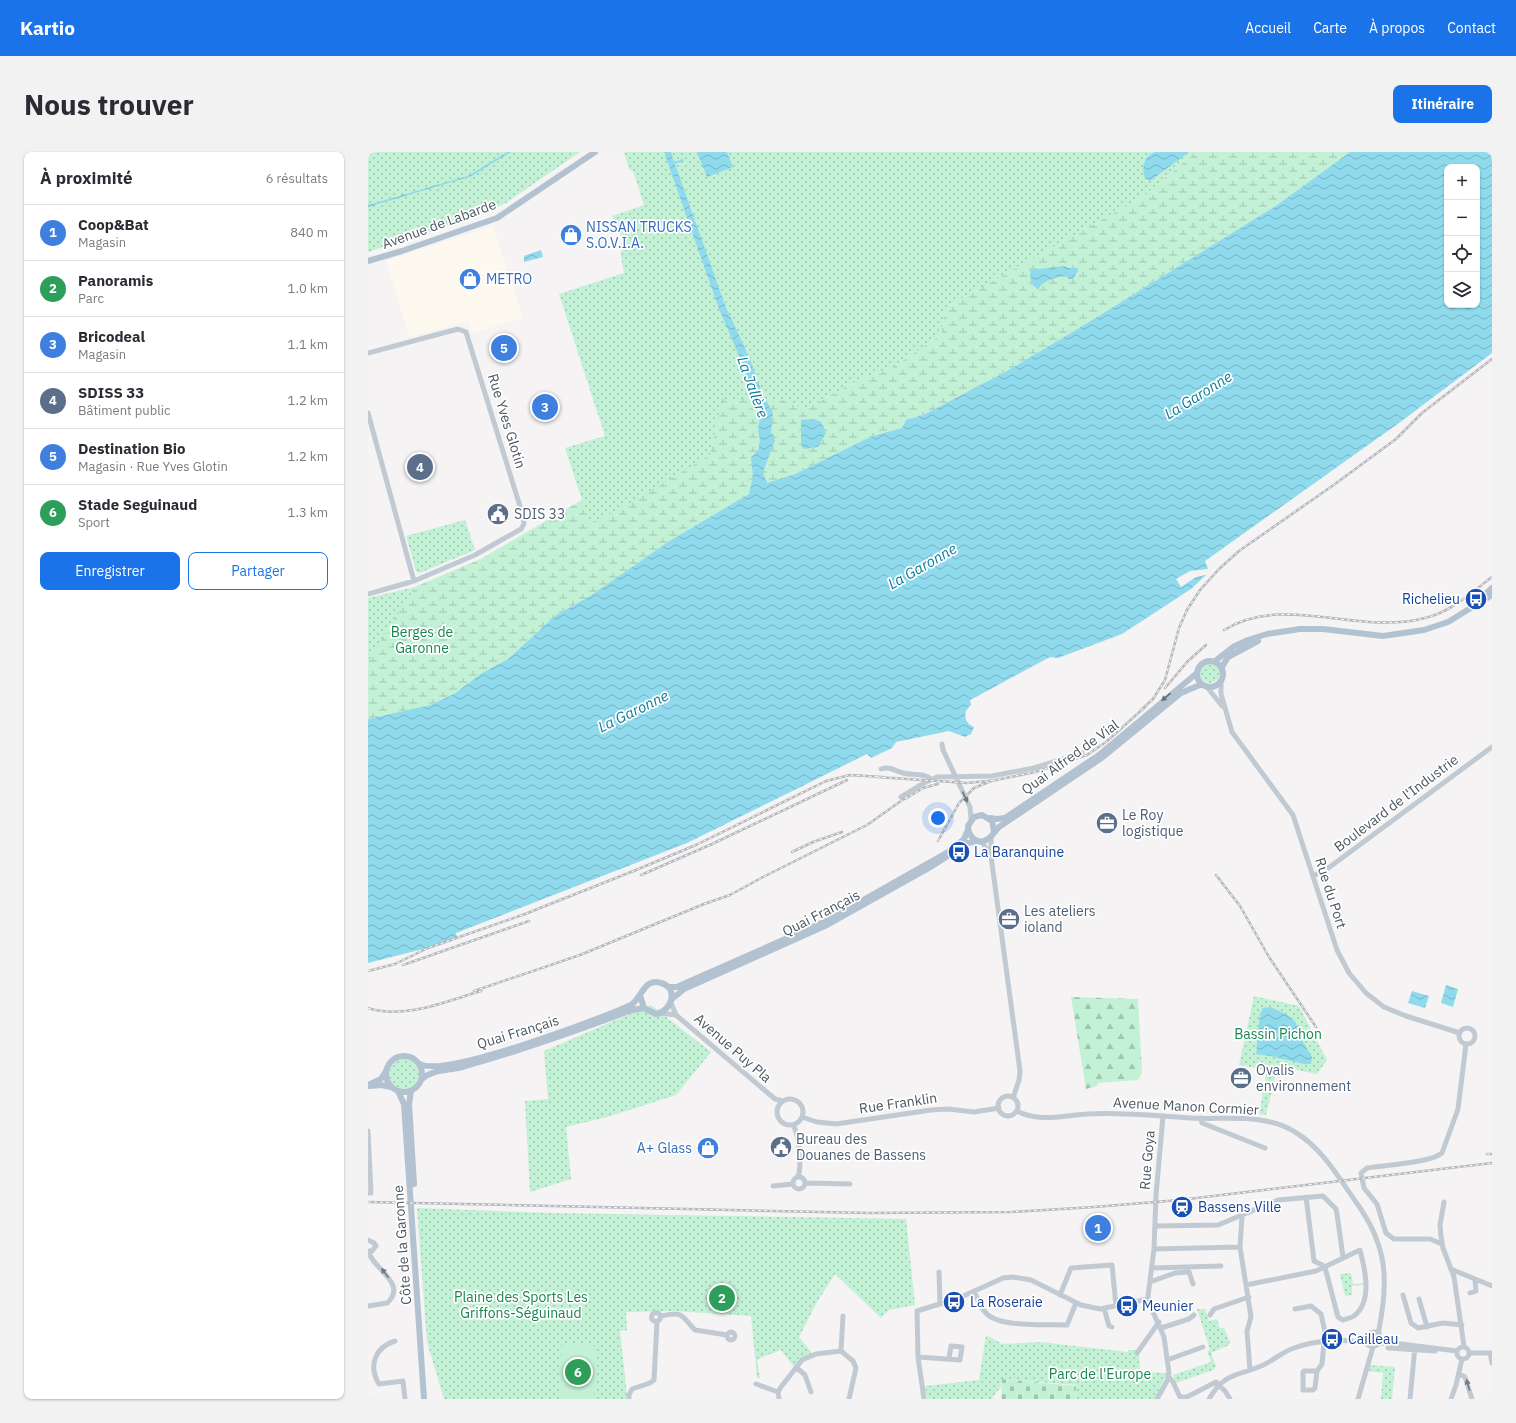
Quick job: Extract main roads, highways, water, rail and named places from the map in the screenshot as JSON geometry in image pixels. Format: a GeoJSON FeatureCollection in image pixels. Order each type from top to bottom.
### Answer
{"type":"FeatureCollection","features":[{"type":"Feature","properties":{"kind":"main road","name":"Avenue de Labarde"},"geometry":{"type":"LineString","coordinates":[[368,261],[402,252],[497,218],[595,152]]}},
{"type":"Feature","properties":{"kind":"main road"},"geometry":{"type":"LineString","coordinates":[[1471,607],[1492,588]]}},
{"type":"Feature","properties":{"kind":"main road"},"geometry":{"type":"LineString","coordinates":[[1215,661],[1242,642],[1267,634],[1314,628],[1371,635],[1408,634],[1440,626],[1492,594]]}},
{"type":"Feature","properties":{"kind":"main road"},"geometry":{"type":"LineString","coordinates":[[1222,667],[1228,657],[1238,650],[1280,633]]}},
{"type":"Feature","properties":{"kind":"main road"},"geometry":{"type":"LineString","coordinates":[[1208,660],[1215,661],[1222,667],[1224,674],[1221,681],[1214,687],[1204,685],[1197,673],[1202,663],[1208,660]]}},
{"type":"Feature","properties":{"kind":"main road","name":"Quai Alfred de Vial"},"geometry":{"type":"LineString","coordinates":[[990,818],[997,820],[1005,818],[1077,770],[1120,738],[1197,673]]}},
{"type":"Feature","properties":{"kind":"main road","name":"Quai Alfred de Vial"},"geometry":{"type":"LineString","coordinates":[[993,835],[1103,757],[1181,693],[1204,685]]}},
{"type":"Feature","properties":{"kind":"main road"},"geometry":{"type":"LineString","coordinates":[[982,815],[990,818],[994,824],[993,835],[980,841],[971,837],[968,830],[971,819],[982,815]]}},
{"type":"Feature","properties":{"kind":"main road","name":"Quai Français"},"geometry":{"type":"LineString","coordinates":[[668,987],[675,987],[688,982],[826,921],[948,852],[964,839],[968,830]]}},
{"type":"Feature","properties":{"kind":"main road","name":"Quai Français"},"geometry":{"type":"LineString","coordinates":[[671,1001],[684,989],[827,926],[944,860],[968,843],[980,841]]}},
{"type":"Feature","properties":{"kind":"main road"},"geometry":{"type":"LineString","coordinates":[[652,982],[660,982],[668,987],[671,1001],[665,1011],[660,1013],[651,1013],[644,1008],[640,995],[644,987],[652,982]]}},
{"type":"Feature","properties":{"kind":"main road","name":"Quai Français"},"geometry":{"type":"LineString","coordinates":[[420,1064],[426,1067],[432,1067],[462,1063],[549,1036],[631,1005],[640,995]]}},
{"type":"Feature","properties":{"kind":"main road","name":"Quai Français"},"geometry":{"type":"LineString","coordinates":[[422,1079],[430,1073],[463,1067],[526,1048],[632,1010],[644,1008]]}},
{"type":"Feature","properties":{"kind":"main road"},"geometry":{"type":"LineString","coordinates":[[401,1056],[412,1058],[420,1064],[422,1069],[422,1079],[416,1088],[411,1091],[398,1091],[381,1084],[370,1086],[381,1078],[391,1062],[401,1056]]}},
{"type":"Feature","properties":{"kind":"main road"},"geometry":{"type":"LineString","coordinates":[[386,1071],[386,1077],[391,1087]]}},
{"type":"Feature","properties":{"kind":"main road","name":"Côte de la Garonne"},"geometry":{"type":"LineString","coordinates":[[398,1091],[404,1104],[424,1399]]}},
{"type":"Feature","properties":{"kind":"main road","name":"Côte de la Garonne"},"geometry":{"type":"LineString","coordinates":[[411,1091],[409,1097],[409,1110],[427,1399]]}},
{"type":"Feature","properties":{"kind":"water"},"geometry":{"type":"Polygon","coordinates":[[[507,152],[511,152],[472,176],[368,207],[368,205],[468,176],[507,152]]]}},
{"type":"Feature","properties":{"kind":"water"},"geometry":{"type":"Polygon","coordinates":[[[664,152],[671,152],[674,162],[683,159],[684,161],[675,164],[676,167],[725,305],[750,359],[761,390],[773,413],[771,433],[775,440],[763,472],[767,483],[795,474],[872,436],[902,428],[906,420],[925,414],[1005,372],[1089,322],[1277,205],[1350,152],[1492,152],[1492,353],[1399,423],[1205,561],[1208,569],[1190,571],[1176,579],[1181,587],[1196,577],[1206,575],[1191,589],[1122,634],[1058,658],[1050,657],[970,700],[971,705],[966,711],[965,717],[968,723],[974,727],[971,734],[965,737],[949,731],[896,742],[892,748],[871,758],[867,754],[687,843],[456,933],[457,937],[427,948],[368,963],[368,719],[430,705],[454,694],[482,673],[508,659],[556,615],[590,596],[671,540],[749,494],[753,477],[751,458],[758,450],[760,441],[758,430],[760,417],[743,365],[719,309],[664,152]]]}},
{"type":"Feature","properties":{"kind":"water"},"geometry":{"type":"Polygon","coordinates":[[[697,152],[727,152],[733,167],[707,177],[697,152]]]}},
{"type":"Feature","properties":{"kind":"water"},"geometry":{"type":"Polygon","coordinates":[[[1156,152],[1189,152],[1150,181],[1145,178],[1143,170],[1144,162],[1149,156],[1156,152]]]}},
{"type":"Feature","properties":{"kind":"water"},"geometry":{"type":"Polygon","coordinates":[[[541,250],[543,257],[524,262],[524,256],[541,250]]]}},
{"type":"Feature","properties":{"kind":"water"},"geometry":{"type":"Polygon","coordinates":[[[1065,266],[1068,268],[1078,268],[1078,271],[1073,279],[1069,279],[1065,275],[1058,277],[1046,282],[1038,289],[1031,284],[1030,270],[1065,266]]]}},
{"type":"Feature","properties":{"kind":"water"},"geometry":{"type":"Polygon","coordinates":[[[814,419],[821,422],[826,433],[818,447],[804,449],[801,445],[801,420],[814,419]]]}},
{"type":"Feature","properties":{"kind":"water"},"geometry":{"type":"Polygon","coordinates":[[[1446,985],[1458,989],[1453,1007],[1441,1003],[1446,985]]]}},
{"type":"Feature","properties":{"kind":"water"},"geometry":{"type":"Polygon","coordinates":[[[1412,991],[1429,996],[1425,1008],[1408,1003],[1412,991]]]}},
{"type":"Feature","properties":{"kind":"water","name":"Bassin Pichon"},"geometry":{"type":"Polygon","coordinates":[[[1270,1007],[1286,1014],[1295,1021],[1302,1040],[1312,1057],[1311,1064],[1304,1064],[1256,1054],[1260,1014],[1263,1008],[1270,1007]]]}},
{"type":"Feature","properties":{"kind":"railway"},"geometry":{"type":"LineString","coordinates":[[1141,710],[1153,699],[1165,680],[1179,628],[1187,610],[1200,590],[1219,569],[1239,551],[1335,484],[1396,439],[1422,413],[1492,359]]}},
{"type":"Feature","properties":{"kind":"railway"},"geometry":{"type":"LineString","coordinates":[[1224,630],[1247,620],[1271,615],[1296,615],[1374,622],[1400,622],[1425,618],[1452,607],[1492,577]]}},
{"type":"Feature","properties":{"kind":"railway"},"geometry":{"type":"LineString","coordinates":[[1165,688],[1188,661],[1206,645]]}},
{"type":"Feature","properties":{"kind":"railway"},"geometry":{"type":"LineString","coordinates":[[938,841],[959,803],[974,788],[991,781],[1035,772],[1087,755],[1106,742],[1145,707]]}},
{"type":"Feature","properties":{"kind":"railway"},"geometry":{"type":"LineString","coordinates":[[368,971],[395,964],[428,948],[525,914],[636,870],[696,845],[826,781],[850,775],[882,777]]}},
{"type":"Feature","properties":{"kind":"railway"},"geometry":{"type":"LineString","coordinates":[[877,777],[967,783],[997,780]]}},
{"type":"Feature","properties":{"kind":"railway"},"geometry":{"type":"LineString","coordinates":[[641,875],[712,844],[847,780]]}},
{"type":"Feature","properties":{"kind":"railway"},"geometry":{"type":"LineString","coordinates":[[905,799],[923,788],[938,784]]}},
{"type":"Feature","properties":{"kind":"railway"},"geometry":{"type":"LineString","coordinates":[[474,991],[580,955],[704,904],[730,895],[867,825],[908,796]]}},
{"type":"Feature","properties":{"kind":"railway"},"geometry":{"type":"LineString","coordinates":[[792,852],[813,842],[842,832]]}},
{"type":"Feature","properties":{"kind":"railway"},"geometry":{"type":"LineString","coordinates":[[1216,875],[1240,906],[1269,957],[1316,1027]]}},
{"type":"Feature","properties":{"kind":"railway"},"geometry":{"type":"LineString","coordinates":[[403,965],[529,921]]}},
{"type":"Feature","properties":{"kind":"railway"},"geometry":{"type":"LineString","coordinates":[[368,1008],[382,1011],[410,1011],[440,1004],[481,991]]}},
{"type":"Feature","properties":{"kind":"railway"},"geometry":{"type":"LineString","coordinates":[[1487,1154],[1492,1154]]}},
{"type":"Feature","properties":{"kind":"railway"},"geometry":{"type":"LineString","coordinates":[[368,1202],[868,1213],[1011,1212],[1180,1200],[1492,1163]]}},
{"type":"Feature","properties":{"kind":"place","name":"NISSAN TRUCKS S.O.V.I.A."},"geometry":{"type":"Point","coordinates":[571,235]}},
{"type":"Feature","properties":{"kind":"place","name":"METRO"},"geometry":{"type":"Point","coordinates":[470,279]}},
{"type":"Feature","properties":{"kind":"place","name":"Destination Bio"},"geometry":{"type":"Point","coordinates":[504,348]}},
{"type":"Feature","properties":{"kind":"place","name":"Bricodeal"},"geometry":{"type":"Point","coordinates":[545,407]}},
{"type":"Feature","properties":{"kind":"place","name":"SDISS 33"},"geometry":{"type":"Point","coordinates":[420,467]}},
{"type":"Feature","properties":{"kind":"place","name":"SDIS 33"},"geometry":{"type":"Point","coordinates":[498,514]}},
{"type":"Feature","properties":{"kind":"place","name":"Richelieu"},"geometry":{"type":"Point","coordinates":[1476,599]}},
{"type":"Feature","properties":{"kind":"place","name":"Le Roy logistique"},"geometry":{"type":"Point","coordinates":[1107,823]}},
{"type":"Feature","properties":{"kind":"place","name":"La Baranquine"},"geometry":{"type":"Point","coordinates":[959,852]}},
{"type":"Feature","properties":{"kind":"place","name":"Les ateliers ioland"},"geometry":{"type":"Point","coordinates":[1009,919]}},
{"type":"Feature","properties":{"kind":"place","name":"Ovalis environnement"},"geometry":{"type":"Point","coordinates":[1241,1078]}},
{"type":"Feature","properties":{"kind":"place","name":"Bureau des Douanes de Bassens"},"geometry":{"type":"Point","coordinates":[781,1147]}},
{"type":"Feature","properties":{"kind":"place","name":"A+ Glass"},"geometry":{"type":"Point","coordinates":[708,1148]}},
{"type":"Feature","properties":{"kind":"place","name":"Bassens Ville"},"geometry":{"type":"Point","coordinates":[1182,1207]}},
{"type":"Feature","properties":{"kind":"place","name":"Coop&Bat"},"geometry":{"type":"Point","coordinates":[1098,1228]}},
{"type":"Feature","properties":{"kind":"place","name":"Panoramis"},"geometry":{"type":"Point","coordinates":[722,1298]}},
{"type":"Feature","properties":{"kind":"place","name":"La Roseraie"},"geometry":{"type":"Point","coordinates":[954,1302]}},
{"type":"Feature","properties":{"kind":"place","name":"Meunier"},"geometry":{"type":"Point","coordinates":[1127,1306]}},
{"type":"Feature","properties":{"kind":"place","name":"Cailleau"},"geometry":{"type":"Point","coordinates":[1332,1339]}},
{"type":"Feature","properties":{"kind":"place","name":"Stade Seguinaud"},"geometry":{"type":"Point","coordinates":[578,1372]}},
{"type":"Feature","properties":{"kind":"water label","name":"La Jallère"},"geometry":{"type":"Point","coordinates":[753,387]}},
{"type":"Feature","properties":{"kind":"water label","name":"La Garonne"},"geometry":{"type":"Point","coordinates":[1198,395]}},
{"type":"Feature","properties":{"kind":"water label","name":"La Garonne"},"geometry":{"type":"Point","coordinates":[922,566]}},
{"type":"Feature","properties":{"kind":"water label","name":"La Garonne"},"geometry":{"type":"Point","coordinates":[633,711]}},
{"type":"Feature","properties":{"kind":"park label","name":"Berges de Garonne"},"geometry":{"type":"Point","coordinates":[422,640]}},
{"type":"Feature","properties":{"kind":"park label","name":"Plaine des Sports Les Griffons-Séguinaud"},"geometry":{"type":"Point","coordinates":[521,1306]}},
{"type":"Feature","properties":{"kind":"park label","name":"Parc de l'Europe"},"geometry":{"type":"Point","coordinates":[1100,1374]}}]}
